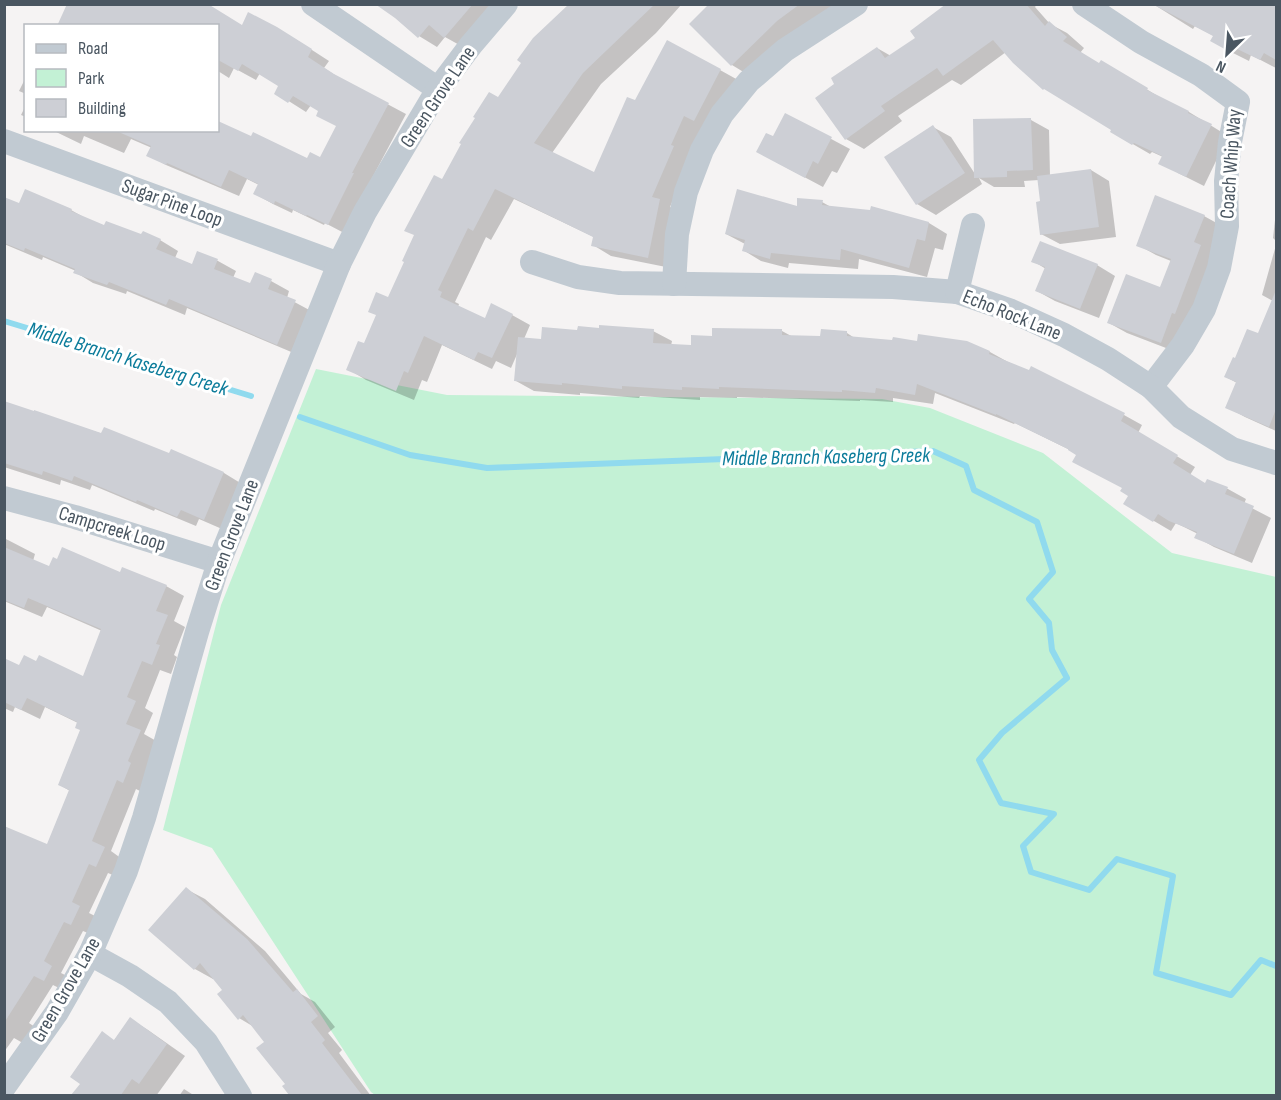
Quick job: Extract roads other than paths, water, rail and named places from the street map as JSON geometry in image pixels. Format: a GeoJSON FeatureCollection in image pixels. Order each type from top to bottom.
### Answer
{"type":"FeatureCollection","features":[{"type":"Feature","properties":{"kind":"street"},"geometry":{"type":"LineString","coordinates":[[314,4],[438,89]]}},
{"type":"Feature","properties":{"kind":"street","name":"Green Grove Lane"},"geometry":{"type":"LineString","coordinates":[[4,1087],[57,1012],[90,954],[126,871],[219,562],[339,264],[365,212],[438,89],[471,45],[507,4]]}},
{"type":"Feature","properties":{"kind":"street"},"geometry":{"type":"LineString","coordinates":[[674,284],[677,234],[686,192],[702,150],[723,114],[749,81],[785,50],[856,4]]}},
{"type":"Feature","properties":{"kind":"street","name":"Coach Whip Way"},"geometry":{"type":"LineString","coordinates":[[1084,4],[1141,42],[1201,75],[1238,102],[1230,142],[1226,181],[1227,226],[1219,268],[1204,309],[1183,345],[1151,387]]}},
{"type":"Feature","properties":{"kind":"street","name":"Sugar Pine Loop"},"geometry":{"type":"LineString","coordinates":[[4,141],[339,264]]}},
{"type":"Feature","properties":{"kind":"street"},"geometry":{"type":"LineString","coordinates":[[957,292],[973,225]]}},
{"type":"Feature","properties":{"kind":"street","name":"Echo Rock Lane"},"geometry":{"type":"LineString","coordinates":[[532,262],[578,278],[620,283],[892,288],[957,292],[1010,310],[1064,335],[1108,359],[1151,387],[1181,417],[1232,449],[1276,463]]}},
{"type":"Feature","properties":{"kind":"street","name":"Campcreek Loop"},"geometry":{"type":"LineString","coordinates":[[4,498],[75,517],[219,562]]}},
{"type":"Feature","properties":{"kind":"street"},"geometry":{"type":"LineString","coordinates":[[90,954],[130,976],[168,1002],[206,1042],[240,1095]]}},
{"type":"Feature","properties":{"kind":"waterway","name":"Middle Branch Kaseberg Creek"},"geometry":{"type":"LineString","coordinates":[[4,321],[251,396]]}},
{"type":"Feature","properties":{"kind":"waterway","name":"Middle Branch Kaseberg Creek"},"geometry":{"type":"LineString","coordinates":[[300,417],[410,455],[487,468],[933,451],[966,466],[974,490],[1037,522],[1053,572],[1029,599],[1049,623],[1052,650],[1067,678],[1002,733],[979,760],[1001,803],[1054,814],[1023,846],[1031,872],[1089,890],[1117,859],[1173,876],[1156,973],[1231,995],[1261,960],[1276,966]]}}]}
